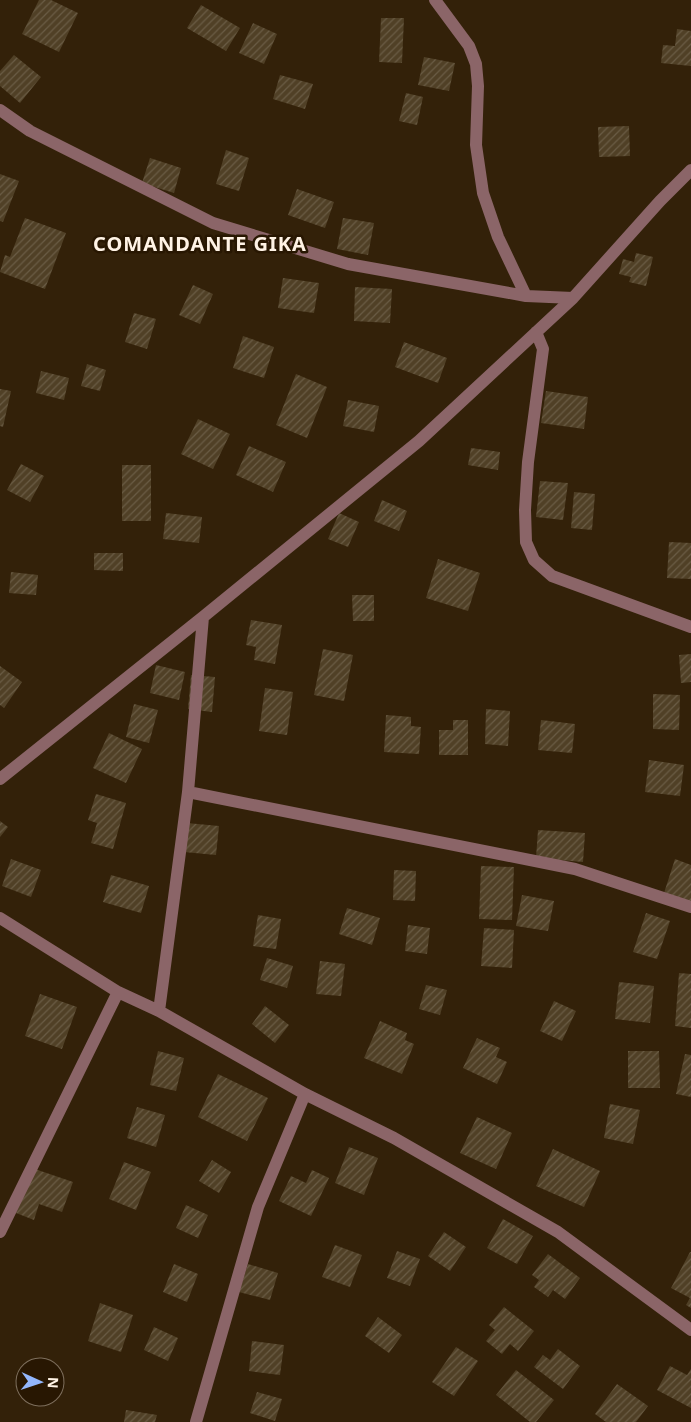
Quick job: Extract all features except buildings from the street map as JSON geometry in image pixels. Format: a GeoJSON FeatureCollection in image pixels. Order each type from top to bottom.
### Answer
{"type":"FeatureCollection","features":[{"type":"Feature","properties":{"kind":"street"},"geometry":{"type":"LineString","coordinates":[[435,0],[469,46],[476,64],[478,86],[476,145],[483,194],[498,237],[526,296]]}},
{"type":"Feature","properties":{"kind":"street"},"geometry":{"type":"LineString","coordinates":[[0,110],[30,131],[213,223],[348,264],[526,296],[573,298]]}},
{"type":"Feature","properties":{"kind":"street"},"geometry":{"type":"LineString","coordinates":[[0,779],[419,441],[573,298],[660,201],[691,170]]}},
{"type":"Feature","properties":{"kind":"street"},"geometry":{"type":"LineString","coordinates":[[536,332],[543,349],[524,510],[526,542],[534,560],[552,576],[691,627]]}},
{"type":"Feature","properties":{"kind":"street"},"geometry":{"type":"LineString","coordinates":[[159,1011],[188,792],[203,617]]}},
{"type":"Feature","properties":{"kind":"street"},"geometry":{"type":"LineString","coordinates":[[188,792],[575,868],[691,907]]}},
{"type":"Feature","properties":{"kind":"street"},"geometry":{"type":"LineString","coordinates":[[0,918],[118,992],[159,1011],[306,1094],[394,1138],[558,1232],[691,1330]]}},
{"type":"Feature","properties":{"kind":"street"},"geometry":{"type":"LineString","coordinates":[[0,1232],[118,992]]}},
{"type":"Feature","properties":{"kind":"street"},"geometry":{"type":"LineString","coordinates":[[196,1422],[258,1207],[306,1094]]}},
{"type":"Feature","properties":{"kind":"district","name":"COMANDANTE GIKA"},"geometry":{"type":"Point","coordinates":[200,243]}}]}
